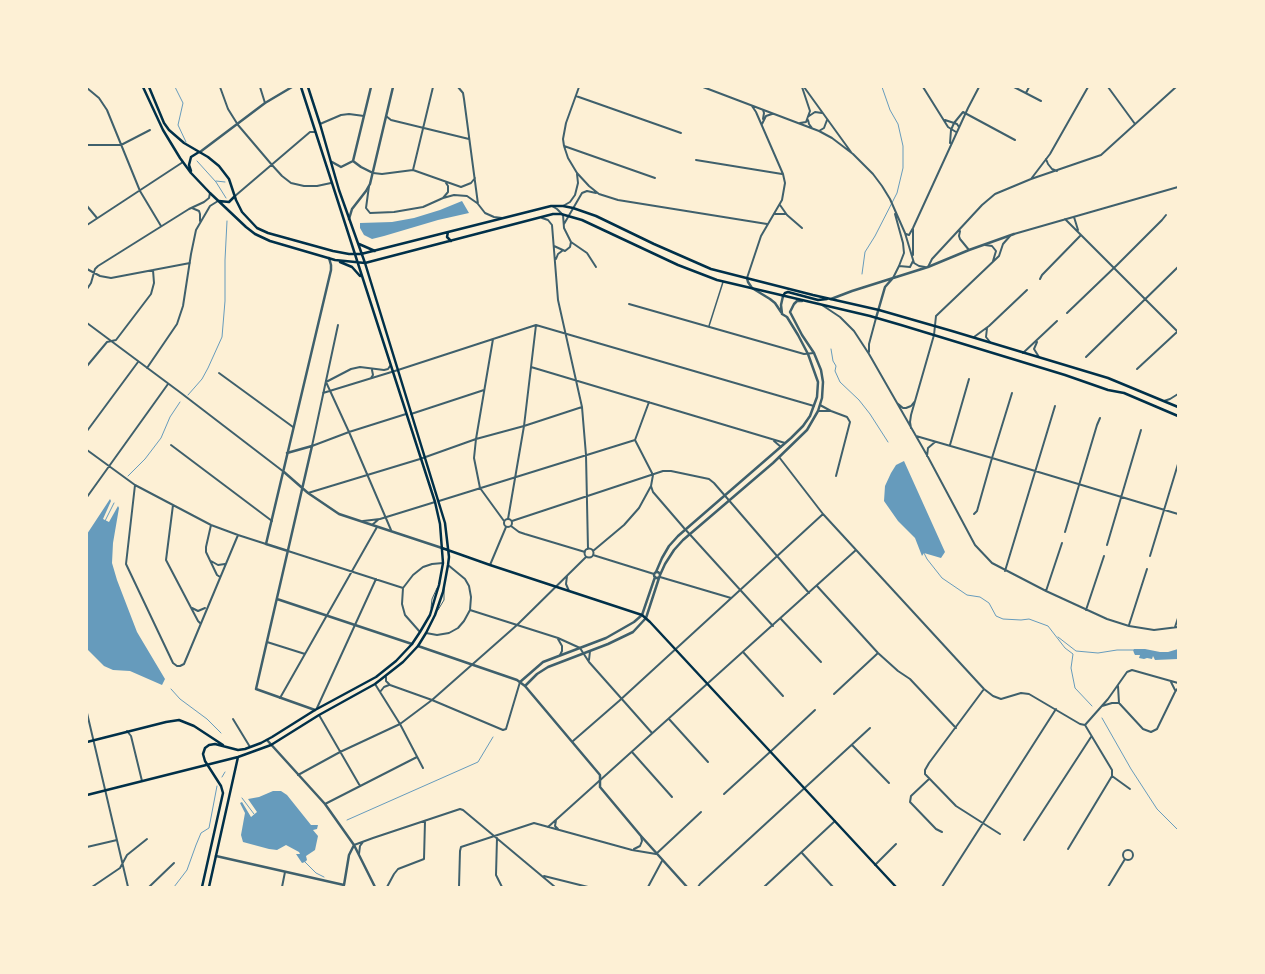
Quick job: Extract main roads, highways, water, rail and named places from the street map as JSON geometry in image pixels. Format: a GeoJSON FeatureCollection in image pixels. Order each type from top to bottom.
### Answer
{"type":"FeatureCollection","features":[{"type":"Feature","properties":{"kind":"main road"},"geometry":{"type":"LineString","coordinates":[[143,87],[163,130],[191,173],[246,227],[255,234],[270,241],[329,258],[352,267],[362,278]]}},
{"type":"Feature","properties":{"kind":"main road"},"geometry":{"type":"LineString","coordinates":[[150,87],[164,123],[169,130],[184,143],[200,152],[219,166],[228,179],[242,212],[257,228],[268,233],[333,251],[361,254],[551,206],[563,206],[596,216],[710,269],[879,310],[934,326],[1108,378],[1178,407]]}},
{"type":"Feature","properties":{"kind":"main road"},"geometry":{"type":"LineString","coordinates":[[202,887],[223,797],[221,786],[203,758],[204,751],[207,747],[215,744],[238,750],[267,740],[316,710],[376,677],[396,661],[412,644],[420,632],[431,611],[439,585],[443,563],[440,524],[435,502],[314,132],[301,87]]}},
{"type":"Feature","properties":{"kind":"main road"},"geometry":{"type":"LineString","coordinates":[[87,795],[238,757],[271,744],[375,684],[386,677],[403,662],[418,646],[436,612],[444,587],[449,551],[445,523],[426,457],[411,414],[358,243],[349,220],[308,87]]}},
{"type":"Feature","properties":{"kind":"main road"},"geometry":{"type":"LineString","coordinates":[[191,173],[189,165],[191,157],[200,152]]}},
{"type":"Feature","properties":{"kind":"main road"},"geometry":{"type":"LineString","coordinates":[[219,201],[229,202],[235,196]]}},
{"type":"Feature","properties":{"kind":"main road"},"geometry":{"type":"LineString","coordinates":[[335,260],[364,263],[553,214],[561,214],[592,224],[702,275],[723,282],[876,318],[934,335],[1065,375],[1108,390],[1124,393],[1178,416]]}},
{"type":"Feature","properties":{"kind":"main road"},"geometry":{"type":"LineString","coordinates":[[448,232],[447,237],[452,241]]}},
{"type":"Feature","properties":{"kind":"main road"},"geometry":{"type":"LineString","coordinates":[[358,243],[363,247],[375,251]]}},
{"type":"Feature","properties":{"kind":"main road"},"geometry":{"type":"LineString","coordinates":[[783,296],[784,293],[788,292],[818,300],[831,299]]}},
{"type":"Feature","properties":{"kind":"main road"},"geometry":{"type":"LineString","coordinates":[[442,548],[490,566],[642,615],[896,887]]}},
{"type":"Feature","properties":{"kind":"main road"},"geometry":{"type":"LineString","coordinates":[[87,742],[127,731],[179,720],[194,726],[225,746]]}},
{"type":"Feature","properties":{"kind":"main road"},"geometry":{"type":"LineString","coordinates":[[209,887],[238,757]]}},
{"type":"Feature","properties":{"kind":"water"},"geometry":{"type":"Polygon","coordinates":[[[462,201],[469,213],[438,220],[372,239],[364,235],[360,228],[360,223],[392,222],[414,218],[462,201]]]}},
{"type":"Feature","properties":{"kind":"water"},"geometry":{"type":"Polygon","coordinates":[[[904,461],[945,552],[941,558],[924,553],[922,556],[915,538],[898,521],[884,501],[885,486],[891,473],[896,465],[904,461]]]}},
{"type":"Feature","properties":{"kind":"water"},"geometry":{"type":"Polygon","coordinates":[[[110,499],[111,501],[103,519],[109,522],[118,506],[119,508],[113,543],[112,563],[137,632],[165,679],[162,685],[130,671],[113,670],[104,666],[87,649],[87,534],[110,499]]]}},
{"type":"Feature","properties":{"kind":"water"},"geometry":{"type":"Polygon","coordinates":[[[1134,649],[1168,652],[1178,649],[1178,659],[1155,660],[1153,656],[1152,659],[1139,658],[1140,655],[1135,655],[1134,649]]]}},
{"type":"Feature","properties":{"kind":"water"},"geometry":{"type":"Polygon","coordinates":[[[273,791],[281,791],[287,795],[311,825],[318,825],[317,829],[313,830],[318,836],[315,850],[306,856],[307,860],[305,862],[302,863],[296,854],[300,854],[299,852],[286,845],[277,850],[243,842],[241,835],[245,813],[240,803],[242,802],[251,817],[257,812],[248,799],[259,797],[273,791]]]}},
{"type":"Feature","properties":{"kind":"waterway"},"geometry":{"type":"LineString","coordinates":[[175,87],[183,103],[178,125],[186,142]]}},
{"type":"Feature","properties":{"kind":"waterway"},"geometry":{"type":"LineString","coordinates":[[862,274],[865,252],[897,193],[903,168],[903,146],[898,124],[890,110],[882,87]]}},
{"type":"Feature","properties":{"kind":"waterway"},"geometry":{"type":"LineString","coordinates":[[197,161],[216,182],[226,198]]}},
{"type":"Feature","properties":{"kind":"waterway"},"geometry":{"type":"LineString","coordinates":[[216,181],[225,182]]}},
{"type":"Feature","properties":{"kind":"waterway"},"geometry":{"type":"LineString","coordinates":[[188,395],[202,379],[222,337],[225,301],[227,221]]}},
{"type":"Feature","properties":{"kind":"waterway"},"geometry":{"type":"LineString","coordinates":[[831,349],[833,361],[836,366],[835,371],[840,382],[859,400],[888,442]]}},
{"type":"Feature","properties":{"kind":"waterway"},"geometry":{"type":"LineString","coordinates":[[128,476],[145,459],[161,438],[170,417],[180,402]]}},
{"type":"Feature","properties":{"kind":"waterway"},"geometry":{"type":"LineString","coordinates":[[105,521],[114,503]]}},
{"type":"Feature","properties":{"kind":"waterway"},"geometry":{"type":"LineString","coordinates":[[924,553],[942,578],[967,595],[980,597],[989,603],[996,616],[1003,619],[1029,619],[1048,626],[1065,648],[1073,654],[1071,668],[1075,688],[1092,706]]}},
{"type":"Feature","properties":{"kind":"waterway"},"geometry":{"type":"LineString","coordinates":[[1058,637],[1076,651],[1098,653],[1117,650],[1133,650]]}},
{"type":"Feature","properties":{"kind":"waterway"},"geometry":{"type":"LineString","coordinates":[[171,689],[180,699],[207,719],[221,733]]}},
{"type":"Feature","properties":{"kind":"waterway"},"geometry":{"type":"LineString","coordinates":[[1102,718],[1131,769],[1157,809],[1178,830]]}},
{"type":"Feature","properties":{"kind":"waterway"},"geometry":{"type":"LineString","coordinates":[[347,820],[478,762],[493,737]]}},
{"type":"Feature","properties":{"kind":"waterway"},"geometry":{"type":"LineString","coordinates":[[222,777],[225,772]]}},
{"type":"Feature","properties":{"kind":"waterway"},"geometry":{"type":"LineString","coordinates":[[174,887],[187,870],[201,833],[209,828],[217,786]]}},
{"type":"Feature","properties":{"kind":"waterway"},"geometry":{"type":"LineString","coordinates":[[242,798],[254,814]]}},
{"type":"Feature","properties":{"kind":"waterway"},"geometry":{"type":"LineString","coordinates":[[305,862],[316,873],[324,877]]}}]}
